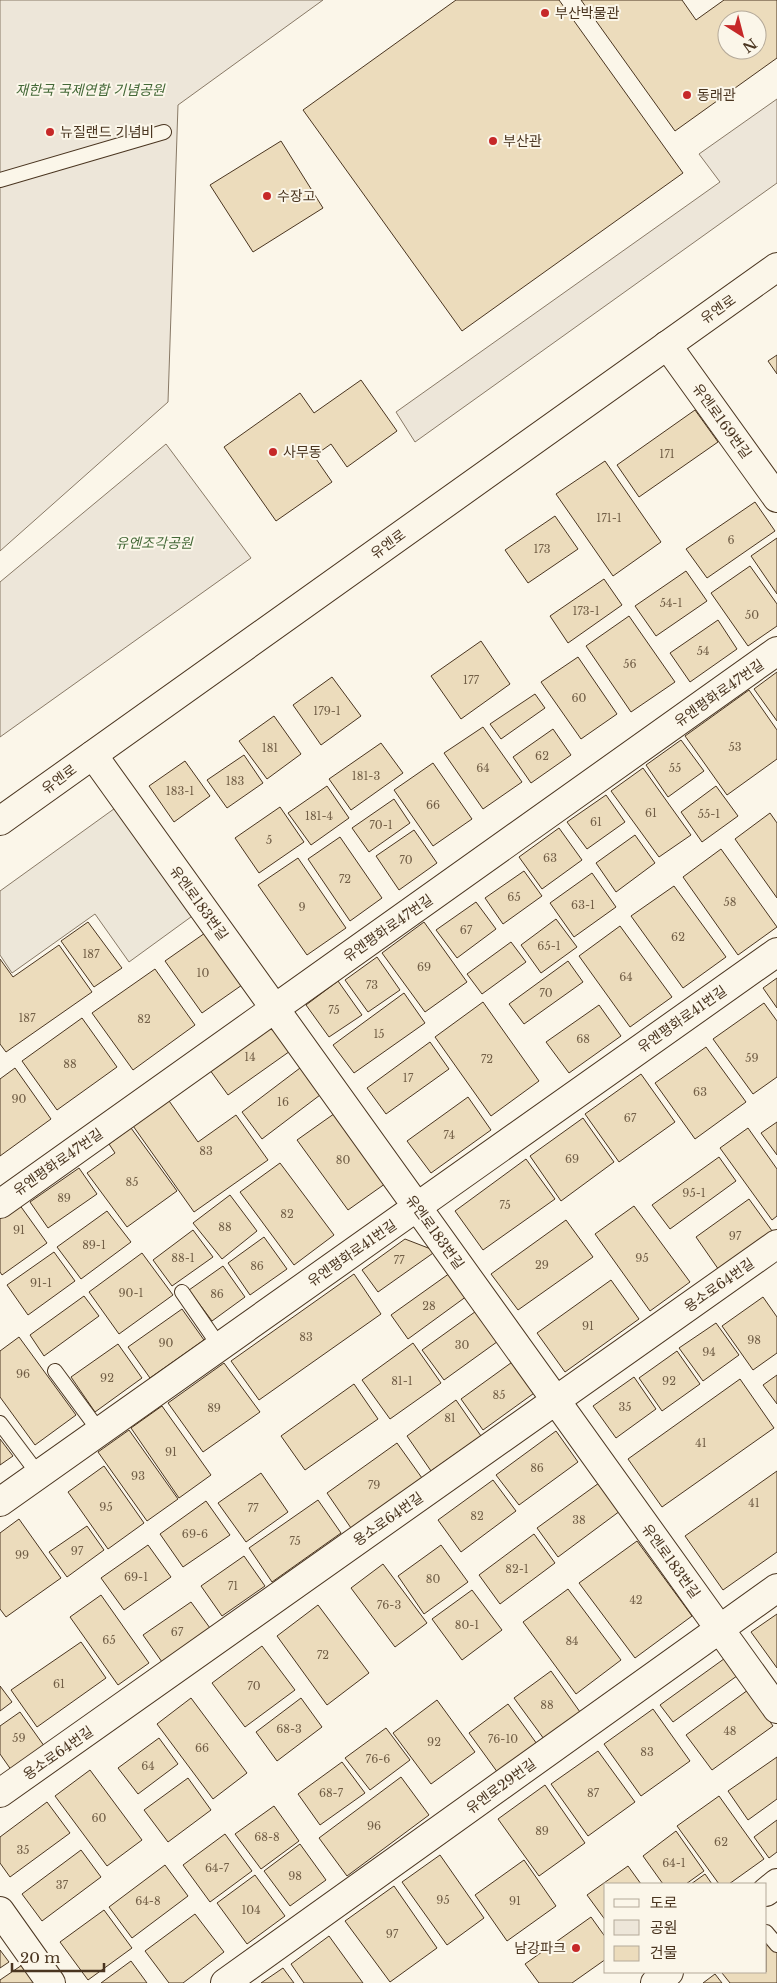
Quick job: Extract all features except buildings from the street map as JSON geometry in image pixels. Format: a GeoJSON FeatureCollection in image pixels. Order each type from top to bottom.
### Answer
{"type":"FeatureCollection","features":[{"type":"Feature","properties":{"kind":"street","name":"유엔로"},"geometry":{"type":"LineString","coordinates":[[0,821],[777,267]]}},
{"type":"Feature","properties":{"kind":"street","name":"유엔로169번길"},"geometry":{"type":"LineString","coordinates":[[667,345],[777,498]]}},
{"type":"Feature","properties":{"kind":"street","name":"유엔평화로47번길"},"geometry":{"type":"LineString","coordinates":[[0,1204],[777,651]]}},
{"type":"Feature","properties":{"kind":"street","name":"유엔로183번길"},"geometry":{"type":"LineString","coordinates":[[93,755],[777,1709]]}},
{"type":"Feature","properties":{"kind":"street","name":"유엔평화로41번길"},"geometry":{"type":"LineString","coordinates":[[0,1502],[777,952]]}},
{"type":"Feature","properties":{"kind":"street","name":"용소로64번길"},"geometry":{"type":"LineString","coordinates":[[0,1793],[777,1244]]}},
{"type":"Feature","properties":{"kind":"street","name":"유엔로29번길"},"geometry":{"type":"LineString","coordinates":[[225,1983],[777,1588]]}},
{"type":"Feature","properties":{"kind":"street"},"geometry":{"type":"LineString","coordinates":[[767,1891],[777,1883]]}},
{"type":"Feature","properties":{"kind":"street"},"geometry":{"type":"LineString","coordinates":[[0,1911],[51,1983]]}},
{"type":"Feature","properties":{"kind":"street"},"geometry":{"type":"LineString","coordinates":[[655,1983],[668,1973]]}},
{"type":"Feature","properties":{"kind":"lane"},"geometry":{"type":"LineString","coordinates":[[0,180],[164,132]]}},
{"type":"Feature","properties":{"kind":"lane"},"geometry":{"type":"LineString","coordinates":[[182,1292],[220,1347]]}},
{"type":"Feature","properties":{"kind":"lane"},"geometry":{"type":"LineString","coordinates":[[55,1371],[100,1432]]}},
{"type":"Feature","properties":{"kind":"lane"},"geometry":{"type":"LineString","coordinates":[[0,1423],[39,1475]]}},
{"type":"Feature","properties":{"kind":"lane"},"geometry":{"type":"LineString","coordinates":[[767,1933],[777,1945]]}},
{"type":"Feature","properties":{"kind":"green space","name":"재한국 국제연합 기념공원"},"geometry":{"type":"Polygon","coordinates":[[[0,0],[323,0],[178,105],[168,402],[0,551],[0,0]]]}},
{"type":"Feature","properties":{"kind":"green space"},"geometry":{"type":"Polygon","coordinates":[[[777,99],[777,183],[415,442],[396,412],[720,182],[699,154],[777,99]]]}},
{"type":"Feature","properties":{"kind":"green space","name":"유엔조각공원"},"geometry":{"type":"Polygon","coordinates":[[[166,444],[251,558],[0,737],[0,582],[166,444]]]}},
{"type":"Feature","properties":{"kind":"shaded area"},"geometry":{"type":"Polygon","coordinates":[[[118,806],[195,914],[129,962],[95,914],[12,973],[0,955],[0,891],[118,806]]]}},
{"type":"Feature","properties":{"kind":"place","name":"부산박물관"},"geometry":{"type":"Point","coordinates":[545,13]}},
{"type":"Feature","properties":{"kind":"place","name":"동래관"},"geometry":{"type":"Point","coordinates":[687,95]}},
{"type":"Feature","properties":{"kind":"place","name":"뉴질랜드 기념비"},"geometry":{"type":"Point","coordinates":[50,132]}},
{"type":"Feature","properties":{"kind":"place","name":"부산관"},"geometry":{"type":"Point","coordinates":[493,141]}},
{"type":"Feature","properties":{"kind":"place","name":"수장고"},"geometry":{"type":"Point","coordinates":[267,196]}},
{"type":"Feature","properties":{"kind":"place","name":"사무동"},"geometry":{"type":"Point","coordinates":[273,452]}},
{"type":"Feature","properties":{"kind":"place","name":"남강파크"},"geometry":{"type":"Point","coordinates":[576,1948]}}]}
